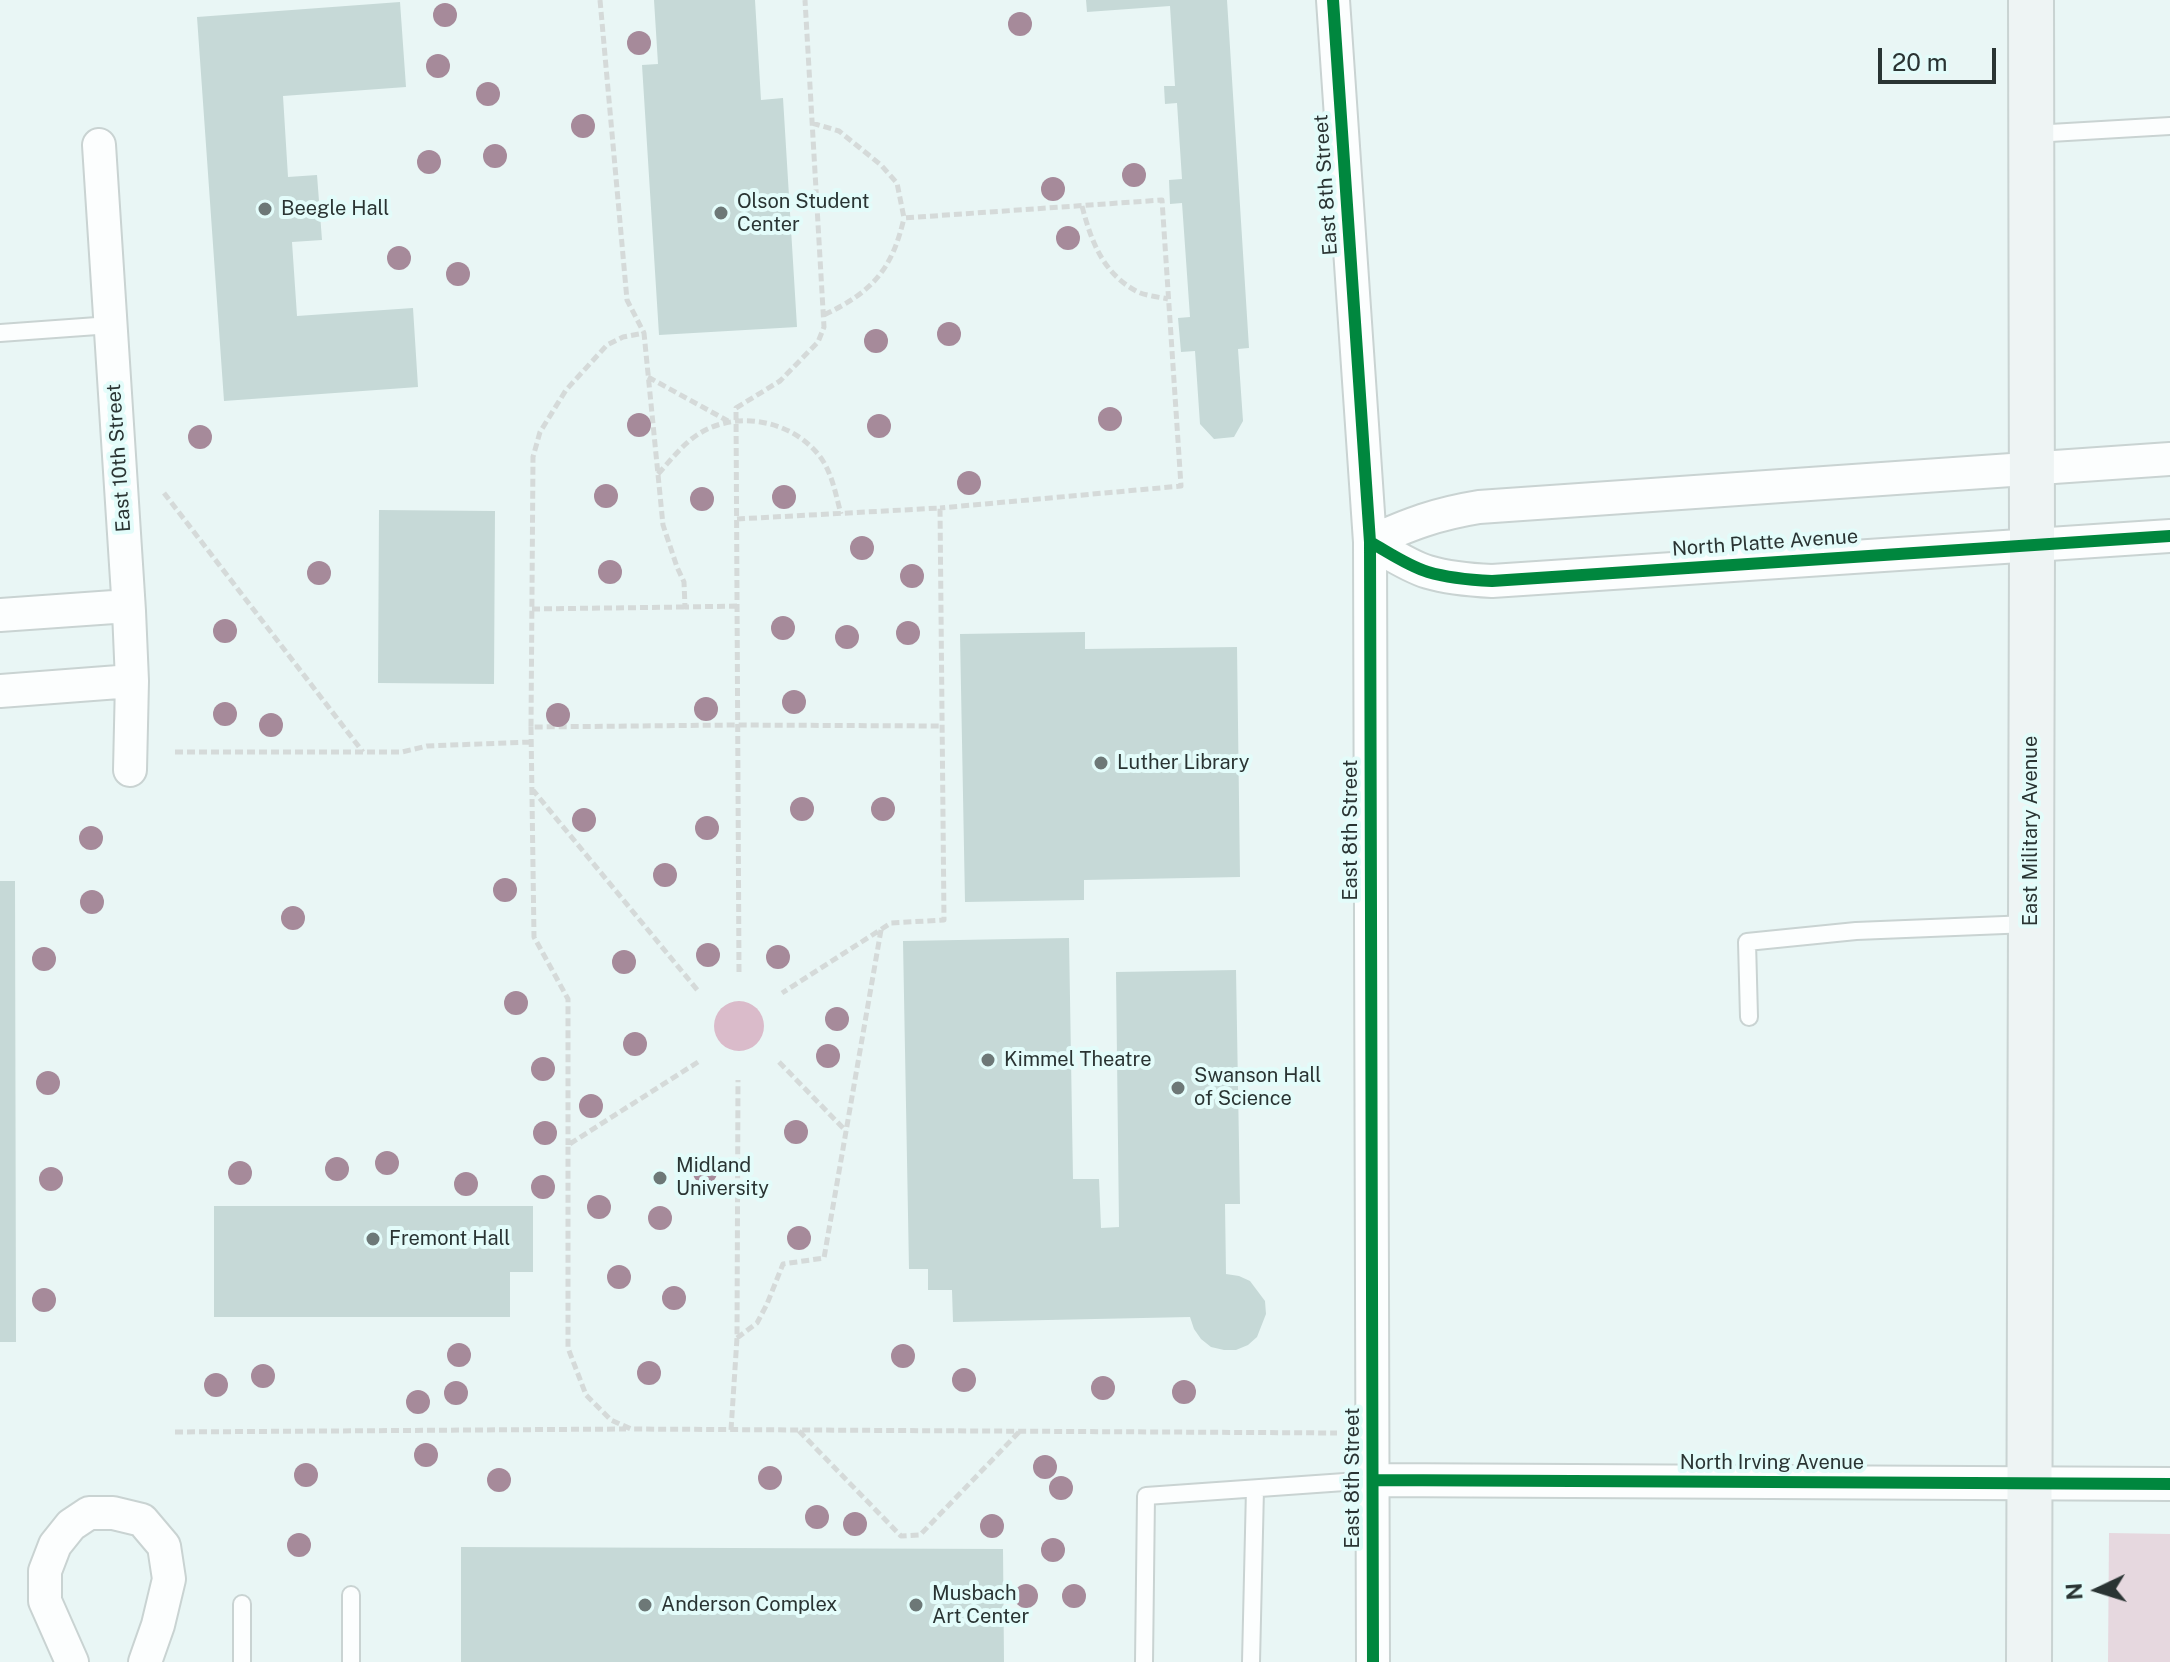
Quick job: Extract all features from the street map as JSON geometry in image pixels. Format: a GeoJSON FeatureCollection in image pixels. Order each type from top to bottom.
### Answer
{"type":"FeatureCollection","features":[{"type":"Feature","properties":{"kind":"main road","name":"East Military Avenue"},"geometry":{"type":"LineString","coordinates":[[2029,1662],[2031,0]]}},
{"type":"Feature","properties":{"kind":"street","name":"East 8th Street"},"geometry":{"type":"LineString","coordinates":[[1333,0],[1370,542],[1373,1662]]}},
{"type":"Feature","properties":{"kind":"street","name":"East 10th Street"},"geometry":{"type":"LineString","coordinates":[[99,145],[132,681],[130,770]]}},
{"type":"Feature","properties":{"kind":"street"},"geometry":{"type":"LineString","coordinates":[[1370,542],[1434,515],[1479,507],[2170,459]]}},
{"type":"Feature","properties":{"kind":"street","name":"North Platte Avenue"},"geometry":{"type":"LineString","coordinates":[[1370,542],[1430,573],[1492,581],[2170,536]]}},
{"type":"Feature","properties":{"kind":"street"},"geometry":{"type":"LineString","coordinates":[[0,615],[128,606]]}},
{"type":"Feature","properties":{"kind":"street"},"geometry":{"type":"LineString","coordinates":[[0,691],[132,681]]}},
{"type":"Feature","properties":{"kind":"street","name":"North Irving Avenue"},"geometry":{"type":"LineString","coordinates":[[1373,1480],[2170,1484]]}},
{"type":"Feature","properties":{"kind":"street"},"geometry":{"type":"LineString","coordinates":[[72,1662],[45,1601],[45,1571],[55,1545],[71,1525],[89,1513],[113,1513],[142,1520],[164,1546],[169,1579],[145,1662]]}},
{"type":"Feature","properties":{"kind":"lane"},"geometry":{"type":"LineString","coordinates":[[2032,135],[2170,126]]}},
{"type":"Feature","properties":{"kind":"lane"},"geometry":{"type":"LineString","coordinates":[[1,333],[111,325]]}},
{"type":"Feature","properties":{"kind":"lane"},"geometry":{"type":"LineString","coordinates":[[1749,1017],[1747,942],[1856,931],[2031,924]]}},
{"type":"Feature","properties":{"kind":"lane"},"geometry":{"type":"LineString","coordinates":[[1144,1662],[1146,1496],[1373,1480]]}},
{"type":"Feature","properties":{"kind":"lane"},"geometry":{"type":"LineString","coordinates":[[1251,1662],[1255,1489]]}},
{"type":"Feature","properties":{"kind":"lane"},"geometry":{"type":"LineString","coordinates":[[351,1595],[351,1662]]}},
{"type":"Feature","properties":{"kind":"lane"},"geometry":{"type":"LineString","coordinates":[[242,1604],[242,1662]]}},
{"type":"Feature","properties":{"kind":"path"},"geometry":{"type":"LineString","coordinates":[[600,0],[627,300],[644,333],[663,525],[684,582],[685,607]]}},
{"type":"Feature","properties":{"kind":"path"},"geometry":{"type":"LineString","coordinates":[[739,972],[737,519],[732,421],[736,408],[780,381],[818,342],[824,327],[805,0]]}},
{"type":"Feature","properties":{"kind":"path"},"geometry":{"type":"LineString","coordinates":[[812,123],[839,131],[881,165],[897,183],[904,218],[898,244],[867,291],[824,315]]}},
{"type":"Feature","properties":{"kind":"path"},"geometry":{"type":"LineString","coordinates":[[737,519],[940,508],[1181,486],[1162,200],[904,218]]}},
{"type":"Feature","properties":{"kind":"path"},"geometry":{"type":"LineString","coordinates":[[1082,206],[1099,256],[1114,275],[1140,293],[1168,299]]}},
{"type":"Feature","properties":{"kind":"path"},"geometry":{"type":"LineString","coordinates":[[631,1429],[611,1420],[586,1395],[568,1348],[568,999],[534,937],[531,742],[533,457],[540,432],[566,390],[607,345],[623,337],[644,333]]}},
{"type":"Feature","properties":{"kind":"path"},"geometry":{"type":"LineString","coordinates":[[648,377],[732,421]]}},
{"type":"Feature","properties":{"kind":"path"},"geometry":{"type":"LineString","coordinates":[[658,474],[680,449],[699,434],[732,421],[763,422],[786,430],[806,442],[823,461],[841,514]]}},
{"type":"Feature","properties":{"kind":"path"},"geometry":{"type":"LineString","coordinates":[[164,493],[364,753]]}},
{"type":"Feature","properties":{"kind":"path"},"geometry":{"type":"LineString","coordinates":[[782,993],[891,923],[944,920],[940,508]]}},
{"type":"Feature","properties":{"kind":"path"},"geometry":{"type":"LineString","coordinates":[[532,609],[737,606]]}},
{"type":"Feature","properties":{"kind":"path"},"geometry":{"type":"LineString","coordinates":[[531,727],[942,726]]}},
{"type":"Feature","properties":{"kind":"path"},"geometry":{"type":"LineString","coordinates":[[175,752],[402,752],[427,746],[531,742]]}},
{"type":"Feature","properties":{"kind":"path"},"geometry":{"type":"LineString","coordinates":[[532,789],[699,992]]}},
{"type":"Feature","properties":{"kind":"path"},"geometry":{"type":"LineString","coordinates":[[737,1338],[757,1323],[783,1264],[824,1258],[881,929]]}},
{"type":"Feature","properties":{"kind":"path"},"geometry":{"type":"LineString","coordinates":[[568,1145],[698,1062]]}},
{"type":"Feature","properties":{"kind":"path"},"geometry":{"type":"LineString","coordinates":[[779,1062],[846,1131]]}},
{"type":"Feature","properties":{"kind":"path"},"geometry":{"type":"LineString","coordinates":[[731,1430],[737,1338],[738,1080]]}},
{"type":"Feature","properties":{"kind":"path"},"geometry":{"type":"LineString","coordinates":[[175,1432],[631,1429],[1373,1433]]}},
{"type":"Feature","properties":{"kind":"path"},"geometry":{"type":"LineString","coordinates":[[798,1430],[901,1536],[920,1535],[1020,1431]]}},
{"type":"Feature","properties":{"kind":"shaded area"},"geometry":{"type":"Polygon","coordinates":[[[739,1001],[757,1008],[764,1026],[757,1044],[739,1051],[721,1044],[714,1026],[721,1008],[739,1001]]]}},
{"type":"Feature","properties":{"kind":"shaded area"},"geometry":{"type":"Polygon","coordinates":[[[2109,1533],[2170,1534],[2170,1662],[2108,1662],[2109,1533]]]}},
{"type":"Feature","properties":{"kind":"building","name":"Olson Student Center"},"geometry":{"type":"Polygon","coordinates":[[[654,0],[755,0],[761,100],[783,98],[797,327],[659,335],[642,65],[658,64],[654,0]]]}},
{"type":"Feature","properties":{"kind":"building"},"geometry":{"type":"Polygon","coordinates":[[[1086,0],[1227,0],[1249,348],[1238,349],[1243,421],[1234,437],[1214,439],[1200,424],[1195,351],[1181,352],[1178,318],[1190,317],[1182,203],[1170,204],[1169,180],[1182,179],[1177,103],[1165,104],[1164,86],[1175,86],[1170,6],[1087,12],[1086,0]]]}},
{"type":"Feature","properties":{"kind":"building","name":"Beegle Hall"},"geometry":{"type":"Polygon","coordinates":[[[400,2],[406,87],[283,96],[288,177],[317,175],[322,240],[292,242],[297,316],[413,308],[418,387],[224,401],[197,17],[400,2]]]}},
{"type":"Feature","properties":{"kind":"building"},"geometry":{"type":"Polygon","coordinates":[[[379,510],[495,511],[494,684],[378,683],[379,510]]]}},
{"type":"Feature","properties":{"kind":"building","name":"Luther Library"},"geometry":{"type":"Polygon","coordinates":[[[1085,632],[1085,649],[1237,647],[1240,877],[1084,880],[1084,900],[965,902],[960,634],[1085,632]]]}},
{"type":"Feature","properties":{"kind":"building"},"geometry":{"type":"Polygon","coordinates":[[[0,881],[15,881],[16,1342],[0,1342],[0,881]]]}},
{"type":"Feature","properties":{"kind":"building"},"geometry":{"type":"Polygon","coordinates":[[[1069,938],[1073,1179],[1099,1179],[1101,1228],[1119,1227],[1116,972],[1236,970],[1240,1204],[1225,1204],[1226,1274],[1250,1281],[1265,1301],[1266,1314],[1257,1337],[1248,1345],[1236,1350],[1211,1347],[1194,1329],[1190,1317],[953,1322],[952,1290],[928,1290],[928,1269],[909,1269],[903,941],[1069,938]]]}},
{"type":"Feature","properties":{"kind":"building","name":"Fremont Hall"},"geometry":{"type":"Polygon","coordinates":[[[214,1206],[533,1206],[533,1272],[510,1272],[510,1317],[214,1317],[214,1206]]]}},
{"type":"Feature","properties":{"kind":"building","name":"Anderson Complex"},"geometry":{"type":"Polygon","coordinates":[[[461,1547],[1003,1549],[1004,1662],[461,1662],[461,1547]]]}},
{"type":"Feature","properties":{"kind":"cycle path"},"geometry":{"type":"LineString","coordinates":[[1333,0],[1370,542],[1373,1662]]}},
{"type":"Feature","properties":{"kind":"cycle path"},"geometry":{"type":"LineString","coordinates":[[1370,542],[1428,572],[1492,581],[2170,536]]}},
{"type":"Feature","properties":{"kind":"cycle path"},"geometry":{"type":"LineString","coordinates":[[1373,1480],[2170,1484]]}},
{"type":"Feature","properties":{"kind":"place","name":"Beegle Hall"},"geometry":{"type":"Point","coordinates":[265,209]}},
{"type":"Feature","properties":{"kind":"place","name":"Olson Student Center"},"geometry":{"type":"Point","coordinates":[721,213]}},
{"type":"Feature","properties":{"kind":"place","name":"Luther Library"},"geometry":{"type":"Point","coordinates":[1101,763]}},
{"type":"Feature","properties":{"kind":"place","name":"Kimmel Theatre"},"geometry":{"type":"Point","coordinates":[988,1060]}},
{"type":"Feature","properties":{"kind":"place","name":"Swanson Hall of Science"},"geometry":{"type":"Point","coordinates":[1178,1088]}},
{"type":"Feature","properties":{"kind":"place","name":"Midland University"},"geometry":{"type":"Point","coordinates":[660,1178]}},
{"type":"Feature","properties":{"kind":"place","name":"Fremont Hall"},"geometry":{"type":"Point","coordinates":[373,1239]}},
{"type":"Feature","properties":{"kind":"place","name":"Anderson Complex"},"geometry":{"type":"Point","coordinates":[645,1605]}},
{"type":"Feature","properties":{"kind":"place","name":"Musbach Art Center"},"geometry":{"type":"Point","coordinates":[916,1605]}}]}
